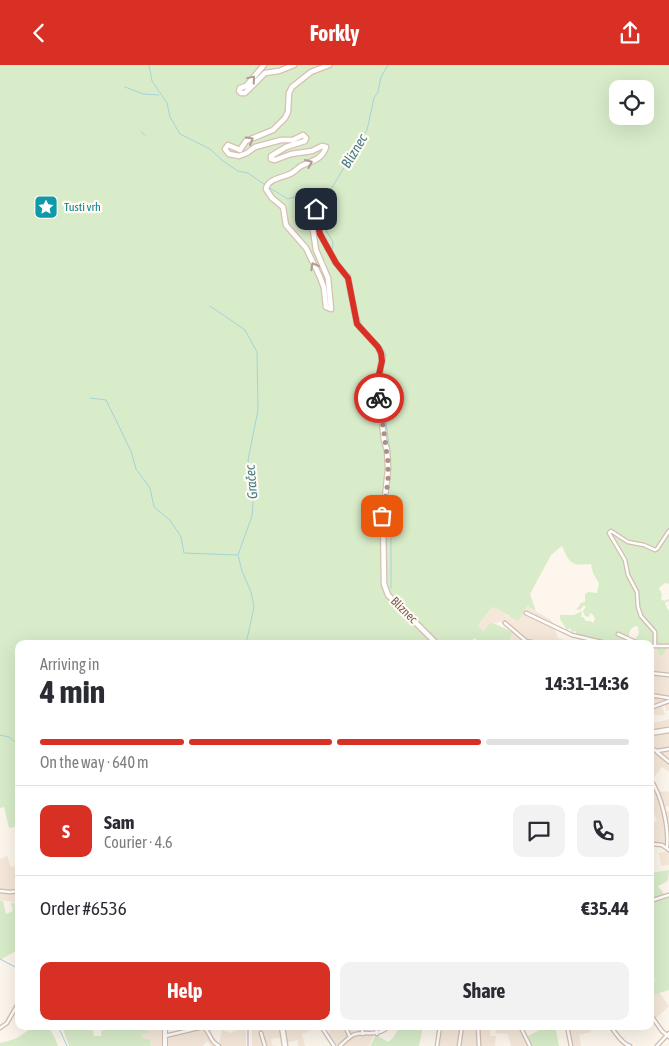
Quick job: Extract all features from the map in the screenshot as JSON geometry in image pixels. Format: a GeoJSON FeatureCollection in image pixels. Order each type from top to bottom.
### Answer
{"type":"FeatureCollection","features":[{"type":"Feature","properties":{"kind":"main road"},"geometry":{"type":"LineString","coordinates":[[264,65],[246,86],[240,88],[240,92],[245,93],[264,73],[278,71],[294,65]]}},
{"type":"Feature","properties":{"kind":"main road","name":"Bliznec"},"geometry":{"type":"LineString","coordinates":[[329,65],[311,72],[292,87],[288,114],[273,129],[246,141],[240,150],[230,145],[225,149],[227,153],[239,156],[255,147],[281,140],[293,140],[301,136],[305,137],[306,140],[303,142],[286,147],[271,156],[271,159],[275,160],[291,154],[312,151],[322,146],[326,147],[317,159],[302,165],[290,174],[271,181],[266,186],[267,191],[284,209],[286,225],[306,248],[322,282],[325,305],[327,309],[330,309],[328,278],[316,250],[310,211],[318,210],[320,234],[336,263],[348,278],[357,324],[378,347],[382,356],[377,383],[388,469],[382,516],[384,584],[388,595],[433,640]]}},
{"type":"Feature","properties":{"kind":"main road"},"geometry":{"type":"LineString","coordinates":[[654,732],[669,730]]}},
{"type":"Feature","properties":{"kind":"main road"},"geometry":{"type":"LineString","coordinates":[[283,1030],[285,1046]]}},
{"type":"Feature","properties":{"kind":"street"},"geometry":{"type":"LineString","coordinates":[[669,531],[658,549],[655,550],[644,545],[628,542],[611,531],[609,533],[625,561],[628,575],[637,592],[641,616],[655,632],[654,646],[669,646]]}},
{"type":"Feature","properties":{"kind":"street"},"geometry":{"type":"LineString","coordinates":[[526,613],[572,635],[593,640]]}},
{"type":"Feature","properties":{"kind":"street"},"geometry":{"type":"LineString","coordinates":[[506,623],[525,640]]}},
{"type":"Feature","properties":{"kind":"street"},"geometry":{"type":"LineString","coordinates":[[618,634],[631,640]]}},
{"type":"Feature","properties":{"kind":"street"},"geometry":{"type":"LineString","coordinates":[[654,673],[669,675]]}},
{"type":"Feature","properties":{"kind":"street"},"geometry":{"type":"LineString","coordinates":[[654,696],[669,699]]}},
{"type":"Feature","properties":{"kind":"street"},"geometry":{"type":"LineString","coordinates":[[654,706],[669,699]]}},
{"type":"Feature","properties":{"kind":"street"},"geometry":{"type":"LineString","coordinates":[[657,751],[669,749]]}},
{"type":"Feature","properties":{"kind":"street"},"geometry":{"type":"LineString","coordinates":[[654,750],[669,762]]}},
{"type":"Feature","properties":{"kind":"street"},"geometry":{"type":"LineString","coordinates":[[654,785],[666,818],[668,849],[654,845]]}},
{"type":"Feature","properties":{"kind":"street"},"geometry":{"type":"LineString","coordinates":[[0,891],[15,892]]}},
{"type":"Feature","properties":{"kind":"street"},"geometry":{"type":"LineString","coordinates":[[654,900],[669,895]]}},
{"type":"Feature","properties":{"kind":"street"},"geometry":{"type":"LineString","coordinates":[[0,1028],[8,1021],[15,1009]]}},
{"type":"Feature","properties":{"kind":"street"},"geometry":{"type":"LineString","coordinates":[[654,1019],[668,1035],[657,1046]]}},
{"type":"Feature","properties":{"kind":"street"},"geometry":{"type":"LineString","coordinates":[[165,1030],[165,1046]]}},
{"type":"Feature","properties":{"kind":"street"},"geometry":{"type":"LineString","coordinates":[[164,1036],[190,1030]]}},
{"type":"Feature","properties":{"kind":"street"},"geometry":{"type":"LineString","coordinates":[[206,1030],[213,1043],[219,1046]]}},
{"type":"Feature","properties":{"kind":"street"},"geometry":{"type":"LineString","coordinates":[[324,1030],[334,1046]]}},
{"type":"Feature","properties":{"kind":"street"},"geometry":{"type":"LineString","coordinates":[[347,1030],[350,1037]]}},
{"type":"Feature","properties":{"kind":"street"},"geometry":{"type":"LineString","coordinates":[[376,1030],[377,1034]]}},
{"type":"Feature","properties":{"kind":"street"},"geometry":{"type":"LineString","coordinates":[[437,1046],[439,1030]]}},
{"type":"Feature","properties":{"kind":"street"},"geometry":{"type":"LineString","coordinates":[[459,1046],[461,1030]]}},
{"type":"Feature","properties":{"kind":"street"},"geometry":{"type":"LineString","coordinates":[[478,1030],[479,1046]]}},
{"type":"Feature","properties":{"kind":"street"},"geometry":{"type":"LineString","coordinates":[[522,1030],[530,1046]]}},
{"type":"Feature","properties":{"kind":"street"},"geometry":{"type":"LineString","coordinates":[[568,1030],[571,1046]]}},
{"type":"Feature","properties":{"kind":"street"},"geometry":{"type":"LineString","coordinates":[[614,1030],[630,1046]]}},
{"type":"Feature","properties":{"kind":"street"},"geometry":{"type":"LineString","coordinates":[[340,1046],[350,1037],[363,1033],[377,1034],[384,1031]]}},
{"type":"Feature","properties":{"kind":"street"},"geometry":{"type":"LineString","coordinates":[[261,1033],[265,1046]]}},
{"type":"Feature","properties":{"kind":"shaded area"},"geometry":{"type":"Polygon","coordinates":[[[527,606],[551,620],[558,638],[565,640],[510,640],[513,632],[499,621],[498,623],[491,622],[483,633],[478,625],[492,607],[501,609],[508,617],[527,606]]]}},
{"type":"Feature","properties":{"kind":"shaded area"},"geometry":{"type":"Polygon","coordinates":[[[654,644],[669,644],[669,710],[666,711],[665,705],[662,705],[665,715],[654,715],[654,644]]]}},
{"type":"Feature","properties":{"kind":"shaded area"},"geometry":{"type":"Polygon","coordinates":[[[669,719],[669,772],[662,767],[654,777],[654,723],[669,719]]]}},
{"type":"Feature","properties":{"kind":"shaded area"},"geometry":{"type":"Polygon","coordinates":[[[654,780],[659,792],[668,791],[669,793],[669,806],[665,807],[666,812],[669,811],[669,865],[661,866],[659,853],[668,851],[666,848],[654,846],[654,822],[657,821],[654,813],[654,780]]]}},
{"type":"Feature","properties":{"kind":"shaded area"},"geometry":{"type":"Polygon","coordinates":[[[7,856],[11,867],[15,866],[15,902],[0,900],[0,859],[7,856]]]}},
{"type":"Feature","properties":{"kind":"shaded area"},"geometry":{"type":"Polygon","coordinates":[[[659,992],[669,1006],[656,1018],[654,1016],[654,994],[659,992]]]}},
{"type":"Feature","properties":{"kind":"shaded area"},"geometry":{"type":"Polygon","coordinates":[[[148,1030],[166,1030],[166,1034],[183,1030],[210,1030],[219,1043],[222,1030],[231,1033],[237,1030],[246,1030],[246,1046],[211,1046],[207,1041],[203,1046],[151,1046],[150,1040],[141,1037],[141,1033],[148,1033],[148,1030]]]}},
{"type":"Feature","properties":{"kind":"shaded area"},"geometry":{"type":"Polygon","coordinates":[[[252,1030],[280,1030],[282,1037],[271,1039],[272,1045],[278,1046],[252,1046],[252,1030]]]}},
{"type":"Feature","properties":{"kind":"shaded area"},"geometry":{"type":"Polygon","coordinates":[[[284,1030],[312,1030],[302,1034],[305,1046],[298,1046],[298,1040],[286,1043],[284,1030]]]}},
{"type":"Feature","properties":{"kind":"shaded area"},"geometry":{"type":"Polygon","coordinates":[[[329,1030],[382,1030],[351,1035],[337,1046],[329,1035],[329,1030]]]}},
{"type":"Feature","properties":{"kind":"shaded area"},"geometry":{"type":"Polygon","coordinates":[[[440,1030],[460,1030],[458,1046],[438,1046],[440,1030]]]}},
{"type":"Feature","properties":{"kind":"shaded area"},"geometry":{"type":"Polygon","coordinates":[[[462,1030],[477,1030],[478,1046],[460,1046],[462,1030]]]}},
{"type":"Feature","properties":{"kind":"shaded area"},"geometry":{"type":"Polygon","coordinates":[[[479,1030],[491,1030],[490,1036],[496,1036],[495,1046],[480,1046],[479,1030]]]}},
{"type":"Feature","properties":{"kind":"shaded area"},"geometry":{"type":"Polygon","coordinates":[[[496,1030],[521,1030],[528,1046],[511,1046],[508,1034],[496,1033],[496,1030]]]}},
{"type":"Feature","properties":{"kind":"shaded area"},"geometry":{"type":"Polygon","coordinates":[[[569,1030],[591,1030],[591,1032],[579,1035],[581,1046],[572,1046],[569,1030]]]}},
{"type":"Feature","properties":{"kind":"shaded area"},"geometry":{"type":"Polygon","coordinates":[[[360,1034],[374,1034],[369,1046],[341,1046],[349,1038],[360,1034]]]}},
{"type":"Feature","properties":{"kind":"green space"},"geometry":{"type":"Polygon","coordinates":[[[0,65],[669,65],[669,584],[665,583],[659,588],[662,595],[661,599],[664,601],[669,599],[669,602],[665,603],[669,610],[669,644],[667,644],[664,654],[660,656],[654,640],[635,640],[639,634],[638,627],[635,626],[630,630],[628,640],[585,640],[585,637],[576,635],[576,631],[572,632],[570,628],[567,630],[560,619],[560,615],[574,615],[582,611],[581,617],[593,623],[595,619],[593,615],[590,613],[589,617],[585,616],[583,611],[586,607],[584,605],[581,609],[576,610],[581,603],[585,602],[585,594],[588,592],[597,593],[599,583],[593,573],[591,564],[579,565],[572,563],[562,546],[551,555],[530,594],[536,611],[527,606],[518,621],[492,607],[478,625],[483,632],[491,622],[513,632],[510,640],[477,640],[473,638],[473,640],[15,640],[15,827],[9,828],[4,807],[0,808],[0,65]]]}},
{"type":"Feature","properties":{"kind":"green space"},"geometry":{"type":"Polygon","coordinates":[[[669,870],[668,881],[658,886],[664,894],[656,899],[669,896],[669,990],[654,995],[655,981],[654,872],[669,870]]]}},
{"type":"Feature","properties":{"kind":"green space"},"geometry":{"type":"Polygon","coordinates":[[[0,900],[3,901],[6,914],[13,911],[11,903],[15,903],[15,951],[0,960],[0,900]]]}},
{"type":"Feature","properties":{"kind":"green space"},"geometry":{"type":"Polygon","coordinates":[[[29,1030],[50,1030],[58,1046],[0,1046],[0,1043],[15,1039],[29,1030]]]}},
{"type":"Feature","properties":{"kind":"green space"},"geometry":{"type":"Polygon","coordinates":[[[63,1030],[93,1030],[94,1036],[101,1036],[102,1030],[148,1030],[148,1033],[142,1033],[141,1037],[150,1040],[151,1046],[69,1046],[63,1030]]]}},
{"type":"Feature","properties":{"kind":"green space"},"geometry":{"type":"Polygon","coordinates":[[[398,1030],[422,1030],[419,1046],[370,1046],[376,1035],[388,1042],[398,1030]]]}},
{"type":"Feature","properties":{"kind":"green space"},"geometry":{"type":"Polygon","coordinates":[[[539,1030],[556,1030],[559,1046],[531,1046],[528,1036],[539,1030]]]}},
{"type":"Feature","properties":{"kind":"waterway"},"geometry":{"type":"LineString","coordinates":[[149,65],[152,81],[167,103],[170,117],[180,134],[210,149],[238,171],[248,173],[265,185]]}},
{"type":"Feature","properties":{"kind":"waterway","name":"Bliznec"},"geometry":{"type":"LineString","coordinates":[[332,252],[333,242],[323,225],[325,199],[367,130],[374,98],[378,92],[381,77],[388,65]]}},
{"type":"Feature","properties":{"kind":"waterway"},"geometry":{"type":"LineString","coordinates":[[125,87],[143,94],[159,95]]}},
{"type":"Feature","properties":{"kind":"waterway"},"geometry":{"type":"LineString","coordinates":[[141,132],[145,135]]}},
{"type":"Feature","properties":{"kind":"waterway"},"geometry":{"type":"LineString","coordinates":[[268,187],[288,199],[297,196],[306,208],[310,210]]}},
{"type":"Feature","properties":{"kind":"waterway"},"geometry":{"type":"LineString","coordinates":[[313,213],[316,221]]}},
{"type":"Feature","properties":{"kind":"waterway","name":"Bliznec"},"geometry":{"type":"LineString","coordinates":[[350,274],[357,312],[362,326]]}},
{"type":"Feature","properties":{"kind":"waterway","name":"Gračec"},"geometry":{"type":"LineString","coordinates":[[210,306],[245,330],[257,352],[258,410],[248,460],[254,491],[252,516],[238,555],[242,571],[251,592],[254,607],[247,640]]}},
{"type":"Feature","properties":{"kind":"waterway","name":"Bliznec"},"geometry":{"type":"LineString","coordinates":[[366,331],[382,347],[386,355],[382,376]]}},
{"type":"Feature","properties":{"kind":"waterway","name":"Bliznec"},"geometry":{"type":"LineString","coordinates":[[381,383],[391,460]]}},
{"type":"Feature","properties":{"kind":"waterway"},"geometry":{"type":"LineString","coordinates":[[90,398],[106,400],[131,451],[136,469],[150,488],[154,507],[170,520],[181,537],[184,553],[237,555]]}},
{"type":"Feature","properties":{"kind":"waterway","name":"Bliznec"},"geometry":{"type":"LineString","coordinates":[[391,513],[391,588]]}},
{"type":"Feature","properties":{"kind":"waterway","name":"Bliznec"},"geometry":{"type":"LineString","coordinates":[[397,607],[397,610],[411,621]]}},
{"type":"Feature","properties":{"kind":"waterway"},"geometry":{"type":"LineString","coordinates":[[0,735],[9,737],[15,742]]}},
{"type":"Feature","properties":{"kind":"waterway"},"geometry":{"type":"LineString","coordinates":[[0,959],[15,967]]}},
{"type":"Feature","properties":{"kind":"waterway"},"geometry":{"type":"LineString","coordinates":[[60,1030],[67,1046]]}},
{"type":"Feature","properties":{"kind":"tram line"},"geometry":{"type":"LineString","coordinates":[[248,1030],[248,1046]]}},
{"type":"Feature","properties":{"kind":"way so far"},"geometry":{"type":"LineString","coordinates":[[379,398],[388,462],[388,482],[382,516]]}},
{"type":"Feature","properties":{"kind":"place","name":"Tusti vrh"},"geometry":{"type":"Point","coordinates":[46,207]}},
{"type":"Feature","properties":{"kind":"route"},"geometry":{"type":"LineString","coordinates":[[316,209],[319,214],[318,225],[320,234],[336,263],[348,278],[357,324],[378,347],[381,353],[382,361],[377,383],[379,398]]}}]}
